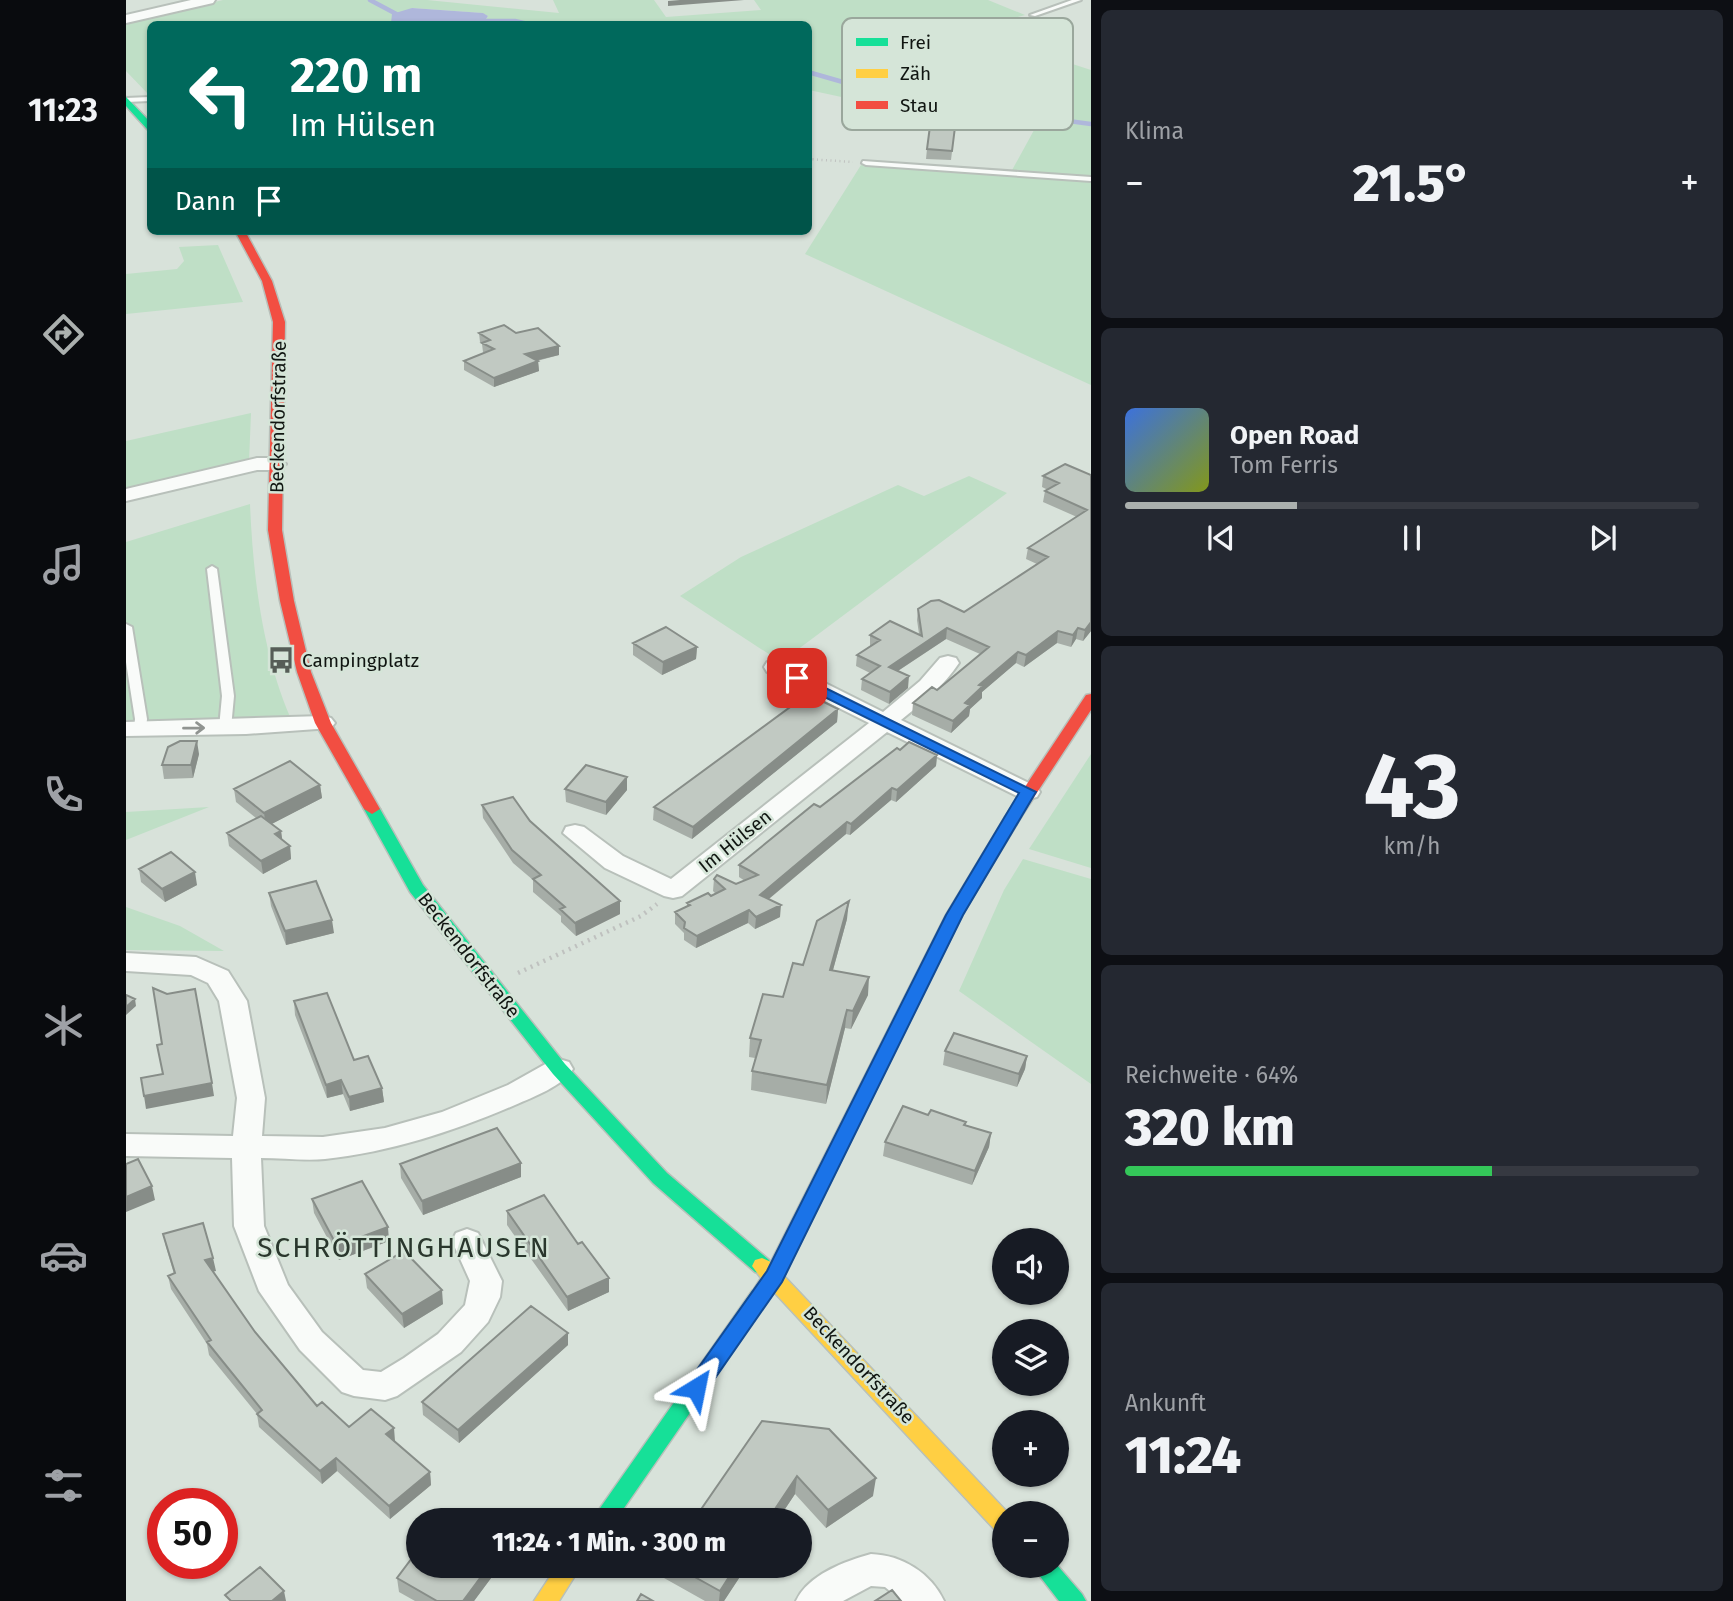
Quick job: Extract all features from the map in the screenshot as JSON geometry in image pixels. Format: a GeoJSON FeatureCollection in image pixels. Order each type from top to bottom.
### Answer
{"type":"FeatureCollection","features":[{"type":"Feature","properties":{"kind":"street"},"geometry":{"type":"LineString","coordinates":[[126,19],[208,0]]}},
{"type":"Feature","properties":{"kind":"street"},"geometry":{"type":"LineString","coordinates":[[126,100],[147,124]]}},
{"type":"Feature","properties":{"kind":"street","name":"Beckendorfstraße"},"geometry":{"type":"LineString","coordinates":[[242,235],[267,281],[279,322],[275,530],[304,672],[323,723],[416,888],[559,1069],[660,1178],[774,1276],[992,1511]]}},
{"type":"Feature","properties":{"kind":"street"},"geometry":{"type":"LineString","coordinates":[[126,495],[257,464],[276,464]]}},
{"type":"Feature","properties":{"kind":"street","name":"Im Hülsen"},"geometry":{"type":"LineString","coordinates":[[673,890],[885,722],[928,686],[948,663]]}},
{"type":"Feature","properties":{"kind":"street"},"geometry":{"type":"LineString","coordinates":[[775,667],[1028,792]]}},
{"type":"Feature","properties":{"kind":"street"},"geometry":{"type":"LineString","coordinates":[[612,1508],[774,1276],[954,915],[1028,792],[1091,698]]}},
{"type":"Feature","properties":{"kind":"street"},"geometry":{"type":"LineString","coordinates":[[133,728],[323,723]]}},
{"type":"Feature","properties":{"kind":"street"},"geometry":{"type":"LineString","coordinates":[[575,833],[614,862],[673,890]]}},
{"type":"Feature","properties":{"kind":"street"},"geometry":{"type":"LineString","coordinates":[[126,962],[196,966],[218,977],[233,1001],[251,1098],[246,1147],[250,1226],[275,1290],[311,1341],[354,1382],[385,1386],[458,1338],[480,1306],[486,1280],[467,1241]]}},
{"type":"Feature","properties":{"kind":"street"},"geometry":{"type":"LineString","coordinates":[[126,1144],[323,1148],[385,1139],[451,1120],[518,1092],[559,1069]]}},
{"type":"Feature","properties":{"kind":"street"},"geometry":{"type":"LineString","coordinates":[[814,1601],[849,1576],[870,1569],[889,1572],[911,1583],[926,1601]]}},
{"type":"Feature","properties":{"kind":"street"},"geometry":{"type":"LineString","coordinates":[[546,1601],[562,1578]]}},
{"type":"Feature","properties":{"kind":"street"},"geometry":{"type":"LineString","coordinates":[[1054,1578],[1074,1601]]}},
{"type":"Feature","properties":{"kind":"lane"},"geometry":{"type":"LineString","coordinates":[[1033,15],[1078,0]]}},
{"type":"Feature","properties":{"kind":"lane"},"geometry":{"type":"LineString","coordinates":[[126,100],[147,99]]}},
{"type":"Feature","properties":{"kind":"lane"},"geometry":{"type":"LineString","coordinates":[[866,163],[1091,179]]}},
{"type":"Feature","properties":{"kind":"lane"},"geometry":{"type":"LineString","coordinates":[[212,569],[228,696],[225,727]]}},
{"type":"Feature","properties":{"kind":"lane"},"geometry":{"type":"LineString","coordinates":[[126,627],[141,719],[133,728]]}},
{"type":"Feature","properties":{"kind":"path"},"geometry":{"type":"LineString","coordinates":[[812,159],[866,163]]}},
{"type":"Feature","properties":{"kind":"path"},"geometry":{"type":"LineString","coordinates":[[490,982],[525,970],[642,916],[673,890]]}},
{"type":"Feature","properties":{"kind":"green space"},"geometry":{"type":"Polygon","coordinates":[[[223,0],[427,0],[559,13],[553,0],[654,0],[666,17],[761,10],[754,0],[988,0],[1025,15],[1015,18],[842,18],[842,97],[812,91],[812,21],[485,21],[488,16],[482,13],[412,8],[392,21],[147,21],[147,93],[126,71],[126,23],[223,0]]]}},
{"type":"Feature","properties":{"kind":"green space"},"geometry":{"type":"Polygon","coordinates":[[[1073,64],[1091,70],[1091,176],[1011,172],[1034,130],[1073,130],[1073,64]]]}},
{"type":"Feature","properties":{"kind":"green space"},"geometry":{"type":"Polygon","coordinates":[[[861,165],[1091,181],[1091,385],[805,254],[861,165]]]}},
{"type":"Feature","properties":{"kind":"green space"},"geometry":{"type":"Polygon","coordinates":[[[218,245],[243,302],[126,314],[126,274],[177,269],[184,261],[179,247],[218,245]]]}},
{"type":"Feature","properties":{"kind":"green space"},"geometry":{"type":"Polygon","coordinates":[[[251,413],[249,462],[126,491],[126,441],[251,413]]]}},
{"type":"Feature","properties":{"kind":"green space"},"geometry":{"type":"Polygon","coordinates":[[[969,476],[1007,493],[781,662],[680,596],[741,557],[898,485],[924,496],[969,476]]]}},
{"type":"Feature","properties":{"kind":"green space"},"geometry":{"type":"Polygon","coordinates":[[[250,504],[257,586],[266,641],[291,719],[126,726],[126,542],[250,504]]]}},
{"type":"Feature","properties":{"kind":"green space"},"geometry":{"type":"Polygon","coordinates":[[[1091,754],[1091,868],[1029,849],[1091,754]]]}},
{"type":"Feature","properties":{"kind":"green space"},"geometry":{"type":"Polygon","coordinates":[[[209,807],[126,840],[126,812],[209,807]]]}},
{"type":"Feature","properties":{"kind":"green space"},"geometry":{"type":"Polygon","coordinates":[[[1023,859],[1091,879],[1091,1084],[959,991],[1004,890],[1023,859]]]}},
{"type":"Feature","properties":{"kind":"green space"},"geometry":{"type":"Polygon","coordinates":[[[126,907],[180,926],[224,951],[126,950],[126,907]]]}},
{"type":"Feature","properties":{"kind":"water"},"geometry":{"type":"Polygon","coordinates":[[[412,8],[483,13],[488,16],[485,21],[391,21],[392,14],[412,8]]]}},
{"type":"Feature","properties":{"kind":"building"},"geometry":{"type":"Polygon","coordinates":[[[929,130],[955,130],[952,151],[927,149],[929,130]]]}},
{"type":"Feature","properties":{"kind":"building"},"geometry":{"type":"Polygon","coordinates":[[[504,325],[516,333],[538,328],[559,346],[525,354],[538,361],[494,378],[464,361],[494,349],[482,343],[490,340],[479,333],[504,325]]]}},
{"type":"Feature","properties":{"kind":"building"},"geometry":{"type":"Polygon","coordinates":[[[1065,464],[1091,475],[1091,622],[1085,630],[1078,628],[1073,635],[1058,631],[1026,655],[1018,652],[979,685],[983,686],[965,703],[970,705],[953,721],[913,703],[932,687],[937,690],[989,647],[947,628],[889,667],[909,676],[890,692],[862,679],[880,666],[857,655],[880,640],[870,635],[890,621],[922,636],[918,609],[931,601],[939,600],[964,612],[1048,557],[1028,548],[1087,510],[1045,491],[1059,483],[1043,476],[1065,464]]]}},
{"type":"Feature","properties":{"kind":"building"},"geometry":{"type":"Polygon","coordinates":[[[666,627],[697,647],[663,662],[633,643],[666,627]]]}},
{"type":"Feature","properties":{"kind":"building"},"geometry":{"type":"Polygon","coordinates":[[[808,694],[838,709],[693,827],[654,807],[808,694]]]}},
{"type":"Feature","properties":{"kind":"building"},"geometry":{"type":"Polygon","coordinates":[[[180,741],[197,741],[191,765],[162,765],[168,747],[180,741]]]}},
{"type":"Feature","properties":{"kind":"building"},"geometry":{"type":"Polygon","coordinates":[[[909,742],[937,755],[897,790],[892,788],[851,824],[847,822],[760,895],[781,905],[756,917],[749,910],[697,936],[684,928],[685,922],[675,912],[708,893],[711,896],[725,889],[714,879],[717,875],[736,884],[758,875],[739,865],[814,804],[820,807],[897,748],[900,750],[909,742]]]}},
{"type":"Feature","properties":{"kind":"building"},"geometry":{"type":"Polygon","coordinates":[[[290,761],[320,785],[264,813],[234,789],[290,761]]]}},
{"type":"Feature","properties":{"kind":"building"},"geometry":{"type":"Polygon","coordinates":[[[586,765],[627,777],[606,802],[565,789],[586,765]]]}},
{"type":"Feature","properties":{"kind":"building"},"geometry":{"type":"Polygon","coordinates":[[[513,797],[530,821],[620,901],[575,923],[560,909],[565,907],[533,879],[541,875],[512,850],[482,805],[513,797]]]}},
{"type":"Feature","properties":{"kind":"building"},"geometry":{"type":"Polygon","coordinates":[[[261,816],[281,831],[275,834],[290,846],[261,861],[227,833],[261,816]]]}},
{"type":"Feature","properties":{"kind":"building"},"geometry":{"type":"Polygon","coordinates":[[[171,852],[195,872],[162,889],[139,869],[171,852]]]}},
{"type":"Feature","properties":{"kind":"building"},"geometry":{"type":"Polygon","coordinates":[[[316,881],[332,920],[285,931],[269,893],[316,881]]]}},
{"type":"Feature","properties":{"kind":"building"},"geometry":{"type":"Polygon","coordinates":[[[849,901],[830,970],[869,977],[853,1011],[847,1010],[827,1085],[752,1071],[761,1040],[750,1038],[763,994],[783,997],[793,963],[803,965],[817,921],[849,901]]]}},
{"type":"Feature","properties":{"kind":"building"},"geometry":{"type":"Polygon","coordinates":[[[153,988],[167,994],[195,989],[212,1083],[144,1096],[141,1078],[163,1074],[157,1045],[162,1044],[153,988]]]}},
{"type":"Feature","properties":{"kind":"building"},"geometry":{"type":"Polygon","coordinates":[[[327,993],[354,1060],[368,1056],[382,1088],[349,1097],[341,1080],[326,1085],[294,1001],[327,993]]]}},
{"type":"Feature","properties":{"kind":"building"},"geometry":{"type":"Polygon","coordinates":[[[126,995],[135,999],[126,1007],[126,995]]]}},
{"type":"Feature","properties":{"kind":"building"},"geometry":{"type":"Polygon","coordinates":[[[954,1033],[1027,1056],[1019,1074],[945,1051],[954,1033]]]}},
{"type":"Feature","properties":{"kind":"building"},"geometry":{"type":"Polygon","coordinates":[[[903,1106],[928,1115],[931,1110],[966,1122],[964,1125],[991,1133],[975,1171],[885,1142],[903,1106]]]}},
{"type":"Feature","properties":{"kind":"building"},"geometry":{"type":"Polygon","coordinates":[[[497,1128],[521,1163],[422,1201],[400,1164],[497,1128]]]}},
{"type":"Feature","properties":{"kind":"building"},"geometry":{"type":"Polygon","coordinates":[[[138,1159],[152,1186],[126,1197],[126,1164],[138,1159]]]}},
{"type":"Feature","properties":{"kind":"building"},"geometry":{"type":"Polygon","coordinates":[[[362,1181],[388,1227],[337,1246],[312,1199],[362,1181]]]}},
{"type":"Feature","properties":{"kind":"building"},"geometry":{"type":"Polygon","coordinates":[[[544,1195],[578,1244],[582,1242],[609,1278],[567,1297],[507,1211],[544,1195]]]}},
{"type":"Feature","properties":{"kind":"building"},"geometry":{"type":"Polygon","coordinates":[[[203,1223],[213,1258],[205,1260],[255,1332],[317,1406],[322,1402],[349,1427],[371,1409],[394,1428],[386,1434],[430,1472],[389,1506],[336,1458],[320,1471],[257,1414],[262,1410],[207,1342],[211,1340],[168,1276],[175,1273],[163,1234],[203,1223]]]}},
{"type":"Feature","properties":{"kind":"building"},"geometry":{"type":"Polygon","coordinates":[[[404,1251],[442,1290],[402,1314],[365,1274],[404,1251]]]}},
{"type":"Feature","properties":{"kind":"building"},"geometry":{"type":"Polygon","coordinates":[[[531,1306],[568,1333],[458,1430],[422,1402],[531,1306]]]}},
{"type":"Feature","properties":{"kind":"building"},"geometry":{"type":"Polygon","coordinates":[[[762,1421],[829,1429],[876,1478],[828,1510],[797,1476],[776,1508],[702,1508],[762,1421]]]}},
{"type":"Feature","properties":{"kind":"building"},"geometry":{"type":"Polygon","coordinates":[[[406,1566],[406,1578],[480,1578],[463,1601],[437,1601],[397,1578],[406,1566]]]}},
{"type":"Feature","properties":{"kind":"building"},"geometry":{"type":"Polygon","coordinates":[[[260,1567],[284,1591],[272,1601],[231,1601],[225,1595],[260,1567]]]}},
{"type":"Feature","properties":{"kind":"building"},"geometry":{"type":"Polygon","coordinates":[[[697,1578],[728,1578],[720,1591],[697,1578]]]}},
{"type":"Feature","properties":{"kind":"building"},"geometry":{"type":"Polygon","coordinates":[[[892,1590],[901,1601],[875,1601],[892,1590]]]}},
{"type":"Feature","properties":{"kind":"building"},"geometry":{"type":"Polygon","coordinates":[[[641,1594],[653,1601],[637,1601],[641,1594]]]}},
{"type":"Feature","properties":{"kind":"waterway"},"geometry":{"type":"LineString","coordinates":[[370,0],[402,17]]}},
{"type":"Feature","properties":{"kind":"waterway"},"geometry":{"type":"LineString","coordinates":[[477,21],[515,21]]}},
{"type":"Feature","properties":{"kind":"waterway"},"geometry":{"type":"LineString","coordinates":[[812,73],[842,82]]}},
{"type":"Feature","properties":{"kind":"waterway"},"geometry":{"type":"LineString","coordinates":[[1073,122],[1091,124]]}},
{"type":"Feature","properties":{"kind":"traffic: fast"},"geometry":{"type":"LineString","coordinates":[[126,100],[147,124]]}},
{"type":"Feature","properties":{"kind":"traffic: fast"},"geometry":{"type":"LineString","coordinates":[[372,809],[416,888],[559,1069],[660,1178],[762,1266]]}},
{"type":"Feature","properties":{"kind":"traffic: fast"},"geometry":{"type":"LineString","coordinates":[[611,1508],[759,1297]]}},
{"type":"Feature","properties":{"kind":"traffic: fast"},"geometry":{"type":"LineString","coordinates":[[1054,1578],[1074,1601]]}},
{"type":"Feature","properties":{"kind":"traffic: slow"},"geometry":{"type":"LineString","coordinates":[[759,1297],[774,1276],[954,915],[1013,817]]}},
{"type":"Feature","properties":{"kind":"traffic: slow"},"geometry":{"type":"LineString","coordinates":[[762,1266],[992,1511]]}},
{"type":"Feature","properties":{"kind":"traffic: slow"},"geometry":{"type":"LineString","coordinates":[[546,1601],[562,1578]]}},
{"type":"Feature","properties":{"kind":"traffic: jam"},"geometry":{"type":"LineString","coordinates":[[242,235],[267,281],[279,322],[275,530],[287,601],[304,672],[323,723],[372,809]]}},
{"type":"Feature","properties":{"kind":"traffic: jam"},"geometry":{"type":"LineString","coordinates":[[1013,817],[1091,698]]}},
{"type":"Feature","properties":{"kind":"place","name":"Campingplatz"},"geometry":{"type":"Point","coordinates":[281,660]}},
{"type":"Feature","properties":{"kind":"district","name":"SCHRÖTTINGHAUSEN"},"geometry":{"type":"Point","coordinates":[404,1247]}},
{"type":"Feature","properties":{"kind":"route"},"geometry":{"type":"LineString","coordinates":[[696,1388],[774,1276],[917,994],[954,915],[1028,792],[797,678]]}}]}
